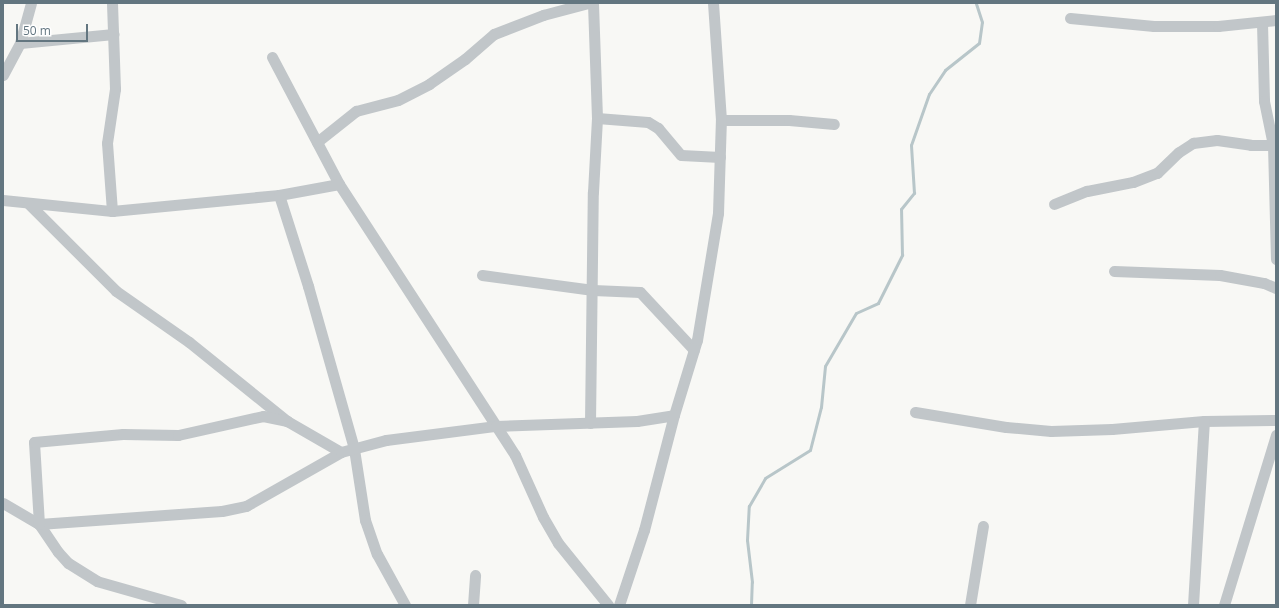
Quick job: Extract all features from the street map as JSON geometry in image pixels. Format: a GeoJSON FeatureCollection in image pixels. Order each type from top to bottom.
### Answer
{"type":"FeatureCollection","features":[{"type":"Feature","properties":{"kind":"street"},"geometry":{"type":"LineString","coordinates":[[3,75],[20,44],[31,3]]}},
{"type":"Feature","properties":{"kind":"street"},"geometry":{"type":"LineString","coordinates":[[112,3],[115,90],[107,144],[112,211]]}},
{"type":"Feature","properties":{"kind":"street"},"geometry":{"type":"LineString","coordinates":[[317,142],[356,111],[398,100],[429,84],[494,34],[543,16],[588,3]]}},
{"type":"Feature","properties":{"kind":"street"},"geometry":{"type":"LineString","coordinates":[[590,423],[593,192],[597,118],[593,3]]}},
{"type":"Feature","properties":{"kind":"street"},"geometry":{"type":"LineString","coordinates":[[619,605],[646,522],[674,415],[694,350],[709,282],[716,228],[721,120],[713,3]]}},
{"type":"Feature","properties":{"kind":"street"},"geometry":{"type":"LineString","coordinates":[[1070,18],[1154,26],[1262,23],[1276,20]]}},
{"type":"Feature","properties":{"kind":"street"},"geometry":{"type":"LineString","coordinates":[[1262,23],[1264,101],[1274,145],[1276,259]]}},
{"type":"Feature","properties":{"kind":"street"},"geometry":{"type":"LineString","coordinates":[[20,44],[114,34]]}},
{"type":"Feature","properties":{"kind":"street"},"geometry":{"type":"LineString","coordinates":[[272,57],[339,184],[514,454],[543,517],[558,543],[608,605]]}},
{"type":"Feature","properties":{"kind":"street"},"geometry":{"type":"LineString","coordinates":[[597,118],[648,122],[658,128],[681,156],[720,157]]}},
{"type":"Feature","properties":{"kind":"street"},"geometry":{"type":"LineString","coordinates":[[721,120],[789,120],[834,124]]}},
{"type":"Feature","properties":{"kind":"street"},"geometry":{"type":"LineString","coordinates":[[1054,204],[1087,191],[1133,182],[1157,173],[1178,152],[1193,143],[1217,140],[1274,145]]}},
{"type":"Feature","properties":{"kind":"street"},"geometry":{"type":"LineString","coordinates":[[3,200],[30,204],[112,211],[279,195],[339,184]]}},
{"type":"Feature","properties":{"kind":"street"},"geometry":{"type":"LineString","coordinates":[[279,195],[308,286],[354,449],[365,520],[377,554],[405,605]]}},
{"type":"Feature","properties":{"kind":"street"},"geometry":{"type":"LineString","coordinates":[[30,204],[116,291],[189,342],[287,421],[341,452]]}},
{"type":"Feature","properties":{"kind":"street"},"geometry":{"type":"LineString","coordinates":[[1114,271],[1220,275],[1264,283],[1276,288]]}},
{"type":"Feature","properties":{"kind":"street"},"geometry":{"type":"LineString","coordinates":[[482,275],[592,290],[643,293],[650,305],[663,314],[694,350]]}},
{"type":"Feature","properties":{"kind":"street"},"geometry":{"type":"LineString","coordinates":[[915,412],[1006,427],[1051,431],[1112,429],[1204,421],[1276,420]]}},
{"type":"Feature","properties":{"kind":"street"},"geometry":{"type":"LineString","coordinates":[[39,524],[193,515],[246,506],[341,452],[386,440],[496,426],[637,421],[674,415]]}},
{"type":"Feature","properties":{"kind":"street"},"geometry":{"type":"LineString","coordinates":[[39,524],[34,442],[123,434],[178,435],[263,416],[287,421]]}},
{"type":"Feature","properties":{"kind":"street"},"geometry":{"type":"LineString","coordinates":[[1193,605],[1204,421]]}},
{"type":"Feature","properties":{"kind":"street"},"geometry":{"type":"LineString","coordinates":[[1224,605],[1276,435]]}},
{"type":"Feature","properties":{"kind":"street"},"geometry":{"type":"LineString","coordinates":[[3,503],[39,524],[58,552],[84,574],[98,581],[181,605]]}},
{"type":"Feature","properties":{"kind":"street"},"geometry":{"type":"LineString","coordinates":[[970,605],[983,526]]}},
{"type":"Feature","properties":{"kind":"street"},"geometry":{"type":"LineString","coordinates":[[473,605],[475,575]]}},
{"type":"Feature","properties":{"kind":"waterway"},"geometry":{"type":"LineString","coordinates":[[751,605],[752,582],[747,540],[749,506],[765,478],[810,450],[821,407],[825,366],[856,313],[878,303],[902,255],[901,209],[914,193],[911,145],[929,94],[945,70],[979,43],[982,22],[976,3]]}}]}
